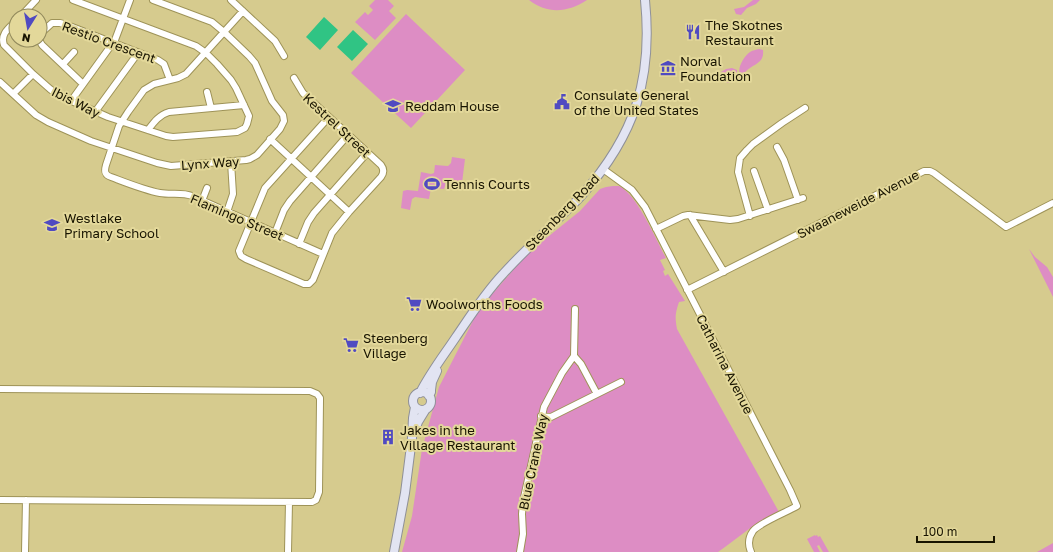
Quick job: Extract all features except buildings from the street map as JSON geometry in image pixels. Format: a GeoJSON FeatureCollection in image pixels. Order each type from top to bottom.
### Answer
{"type":"FeatureCollection","features":[{"type":"Feature","properties":{"kind":"main road","name":"Steenberg Road"},"geometry":{"type":"LineString","coordinates":[[420,393],[424,384],[476,307],[502,274],[582,195],[603,169],[624,136],[642,88],[646,64],[647,17],[645,0]]}},
{"type":"Feature","properties":{"kind":"main road","name":"Steenberg Road"},"geometry":{"type":"LineString","coordinates":[[429,396],[434,377],[455,339]]}},
{"type":"Feature","properties":{"kind":"main road"},"geometry":{"type":"LineString","coordinates":[[394,552],[405,493],[412,438],[415,407],[413,401],[415,396],[420,393],[425,393],[431,398],[431,404],[418,422],[412,438]]}},
{"type":"Feature","properties":{"kind":"main road"},"geometry":{"type":"LineString","coordinates":[[415,407],[421,410],[426,409]]}},
{"type":"Feature","properties":{"kind":"street"},"geometry":{"type":"LineString","coordinates":[[28,8],[36,0]]}},
{"type":"Feature","properties":{"kind":"street"},"geometry":{"type":"LineString","coordinates":[[74,0],[196,46],[206,53],[231,80],[244,105],[164,113],[158,117],[148,130]]}},
{"type":"Feature","properties":{"kind":"street"},"geometry":{"type":"LineString","coordinates":[[71,101],[113,43],[130,0]]}},
{"type":"Feature","properties":{"kind":"street","name":"Lynx Way"},"geometry":{"type":"LineString","coordinates":[[0,82],[40,118],[78,136],[165,165],[178,166],[231,162],[253,158],[282,126],[284,121],[283,116],[272,101],[253,60],[217,25],[153,0]]}},
{"type":"Feature","properties":{"kind":"street"},"geometry":{"type":"LineString","coordinates":[[231,0],[275,40],[284,56]]}},
{"type":"Feature","properties":{"kind":"street"},"geometry":{"type":"LineString","coordinates":[[111,148],[119,126],[144,90],[154,84],[178,78],[186,74],[243,11]]}},
{"type":"Feature","properties":{"kind":"street","name":"Restio Crescent"},"geometry":{"type":"LineString","coordinates":[[48,27],[56,22],[67,25],[162,62],[166,67],[170,80]]}},
{"type":"Feature","properties":{"kind":"street","name":"Ibis Way"},"geometry":{"type":"LineString","coordinates":[[8,30],[4,35],[3,42],[6,47],[54,93],[95,112],[166,136],[173,137],[237,132],[245,128],[248,124],[249,116],[244,105]]}},
{"type":"Feature","properties":{"kind":"street"},"geometry":{"type":"LineString","coordinates":[[45,48],[83,84]]}},
{"type":"Feature","properties":{"kind":"street"},"geometry":{"type":"LineString","coordinates":[[63,64],[74,52]]}},
{"type":"Feature","properties":{"kind":"street"},"geometry":{"type":"LineString","coordinates":[[95,112],[138,52]]}},
{"type":"Feature","properties":{"kind":"street"},"geometry":{"type":"LineString","coordinates":[[12,94],[33,74]]}},
{"type":"Feature","properties":{"kind":"street","name":"Kestrel Street"},"geometry":{"type":"LineString","coordinates":[[294,78],[303,93],[381,165],[383,170],[383,175],[381,178],[349,212]]}},
{"type":"Feature","properties":{"kind":"street"},"geometry":{"type":"LineString","coordinates":[[207,92],[212,108]]}},
{"type":"Feature","properties":{"kind":"street"},"geometry":{"type":"LineString","coordinates":[[750,216],[738,172],[740,158],[753,144],[805,108]]}},
{"type":"Feature","properties":{"kind":"street"},"geometry":{"type":"LineString","coordinates":[[270,139],[292,159],[330,195],[349,212],[332,233],[313,280],[309,284],[304,284],[246,259],[241,256],[240,252],[265,188],[292,159],[328,117]]}},
{"type":"Feature","properties":{"kind":"street"},"geometry":{"type":"LineString","coordinates":[[275,233],[287,204],[348,135]]}},
{"type":"Feature","properties":{"kind":"street"},"geometry":{"type":"LineString","coordinates":[[656,229],[683,216],[690,215],[734,220],[800,199],[777,147]]}},
{"type":"Feature","properties":{"kind":"street","name":"Flamingo Street"},"geometry":{"type":"LineString","coordinates":[[111,148],[104,170],[109,176],[152,191],[188,195],[323,254]]}},
{"type":"Feature","properties":{"kind":"street"},"geometry":{"type":"LineString","coordinates":[[299,244],[310,218],[367,153]]}},
{"type":"Feature","properties":{"kind":"street"},"geometry":{"type":"LineString","coordinates":[[227,212],[233,194],[231,162]]}},
{"type":"Feature","properties":{"kind":"street","name":"Catharina Avenue"},"geometry":{"type":"LineString","coordinates":[[603,169],[626,185],[645,207],[797,506],[753,530],[748,542],[751,552]]}},
{"type":"Feature","properties":{"kind":"street","name":"Swaaneweide Avenue"},"geometry":{"type":"LineString","coordinates":[[687,290],[924,170],[934,173],[1006,227],[1053,203]]}},
{"type":"Feature","properties":{"kind":"street"},"geometry":{"type":"LineString","coordinates":[[754,171],[768,210]]}},
{"type":"Feature","properties":{"kind":"street"},"geometry":{"type":"LineString","coordinates":[[202,201],[207,188]]}},
{"type":"Feature","properties":{"kind":"street"},"geometry":{"type":"LineString","coordinates":[[690,215],[724,272]]}},
{"type":"Feature","properties":{"kind":"street"},"geometry":{"type":"LineString","coordinates":[[575,309],[574,356],[581,364],[597,394]]}},
{"type":"Feature","properties":{"kind":"street","name":"Blue Crane Way"},"geometry":{"type":"LineString","coordinates":[[520,552],[523,534],[523,502],[541,416],[562,373],[574,356]]}},
{"type":"Feature","properties":{"kind":"street"},"geometry":{"type":"LineString","coordinates":[[541,416],[551,417],[621,382]]}},
{"type":"Feature","properties":{"kind":"street"},"geometry":{"type":"LineString","coordinates":[[0,389],[304,391],[314,392],[319,396],[320,401],[318,496],[316,500],[312,502],[0,500]]}},
{"type":"Feature","properties":{"kind":"street"},"geometry":{"type":"LineString","coordinates":[[25,552],[26,500]]}},
{"type":"Feature","properties":{"kind":"street"},"geometry":{"type":"LineString","coordinates":[[288,552],[289,502]]}},
{"type":"Feature","properties":{"kind":"shaded area"},"geometry":{"type":"Polygon","coordinates":[[[375,0],[388,0],[394,6],[389,11],[396,18],[375,40],[355,22],[365,12],[368,15],[373,10],[369,6],[375,0]]]}},
{"type":"Feature","properties":{"kind":"shaded area"},"geometry":{"type":"Polygon","coordinates":[[[529,0],[587,0],[566,9],[551,10],[536,5],[529,0]]]}},
{"type":"Feature","properties":{"kind":"shaded area"},"geometry":{"type":"Polygon","coordinates":[[[753,0],[760,0],[756,4],[747,8],[741,15],[736,14],[734,9],[744,7],[753,0]]]}},
{"type":"Feature","properties":{"kind":"shaded area"},"geometry":{"type":"Polygon","coordinates":[[[406,14],[465,70],[411,128],[351,73],[406,14]]]}},
{"type":"Feature","properties":{"kind":"shaded area"},"geometry":{"type":"Polygon","coordinates":[[[324,17],[338,30],[320,50],[306,37],[324,17]]]}},
{"type":"Feature","properties":{"kind":"shaded area"},"geometry":{"type":"Polygon","coordinates":[[[353,30],[368,44],[352,61],[337,47],[353,30]]]}},
{"type":"Feature","properties":{"kind":"shaded area"},"geometry":{"type":"Polygon","coordinates":[[[753,50],[763,50],[761,59],[744,73],[742,78],[739,72],[745,57],[753,50]]]}},
{"type":"Feature","properties":{"kind":"shaded area"},"geometry":{"type":"Polygon","coordinates":[[[732,68],[737,70],[737,74],[742,80],[731,83],[722,82],[720,78],[721,72],[732,68]]]}},
{"type":"Feature","properties":{"kind":"shaded area","name":"Tennis Courts"},"geometry":{"type":"Polygon","coordinates":[[[452,157],[465,159],[462,183],[446,183],[444,189],[431,188],[429,199],[415,197],[412,199],[410,210],[401,208],[403,191],[418,191],[421,172],[431,174],[434,173],[435,165],[448,166],[451,163],[452,157]]]}},
{"type":"Feature","properties":{"kind":"shaded area"},"geometry":{"type":"Polygon","coordinates":[[[619,186],[633,198],[666,258],[660,260],[665,270],[663,271],[665,276],[668,274],[685,301],[679,302],[676,316],[677,329],[779,512],[753,526],[718,552],[402,552],[412,516],[422,449],[439,387],[479,309],[529,252],[580,211],[600,189],[619,186]]]}},
{"type":"Feature","properties":{"kind":"shaded area"},"geometry":{"type":"Polygon","coordinates":[[[1029,249],[1035,257],[1047,267],[1053,277],[1053,297],[1029,249]]]}},
{"type":"Feature","properties":{"kind":"shaded area"},"geometry":{"type":"Polygon","coordinates":[[[815,535],[818,537],[820,536],[829,552],[823,552],[819,545],[817,546],[820,552],[814,552],[807,539],[815,535]]]}},
{"type":"Feature","properties":{"kind":"shaded area"},"geometry":{"type":"Polygon","coordinates":[[[1053,543],[1053,552],[1037,552],[1053,543]]]}},
{"type":"Feature","properties":{"kind":"place","name":"The Skotnes Restaurant"},"geometry":{"type":"Point","coordinates":[693,32]}},
{"type":"Feature","properties":{"kind":"place","name":"Norval Foundation"},"geometry":{"type":"Point","coordinates":[668,68]}},
{"type":"Feature","properties":{"kind":"place","name":"Consulate General of the United States"},"geometry":{"type":"Point","coordinates":[562,102]}},
{"type":"Feature","properties":{"kind":"place","name":"Reddam House"},"geometry":{"type":"Point","coordinates":[393,106]}},
{"type":"Feature","properties":{"kind":"place","name":"Tennis Courts"},"geometry":{"type":"Point","coordinates":[432,184]}},
{"type":"Feature","properties":{"kind":"place","name":"Westlake Primary School"},"geometry":{"type":"Point","coordinates":[52,225]}},
{"type":"Feature","properties":{"kind":"place","name":"Woolworths Foods"},"geometry":{"type":"Point","coordinates":[414,304]}},
{"type":"Feature","properties":{"kind":"place","name":"Steenberg Village"},"geometry":{"type":"Point","coordinates":[351,345]}},
{"type":"Feature","properties":{"kind":"place","name":"Jakes in the Village Restaurant"},"geometry":{"type":"Point","coordinates":[388,437]}}]}
